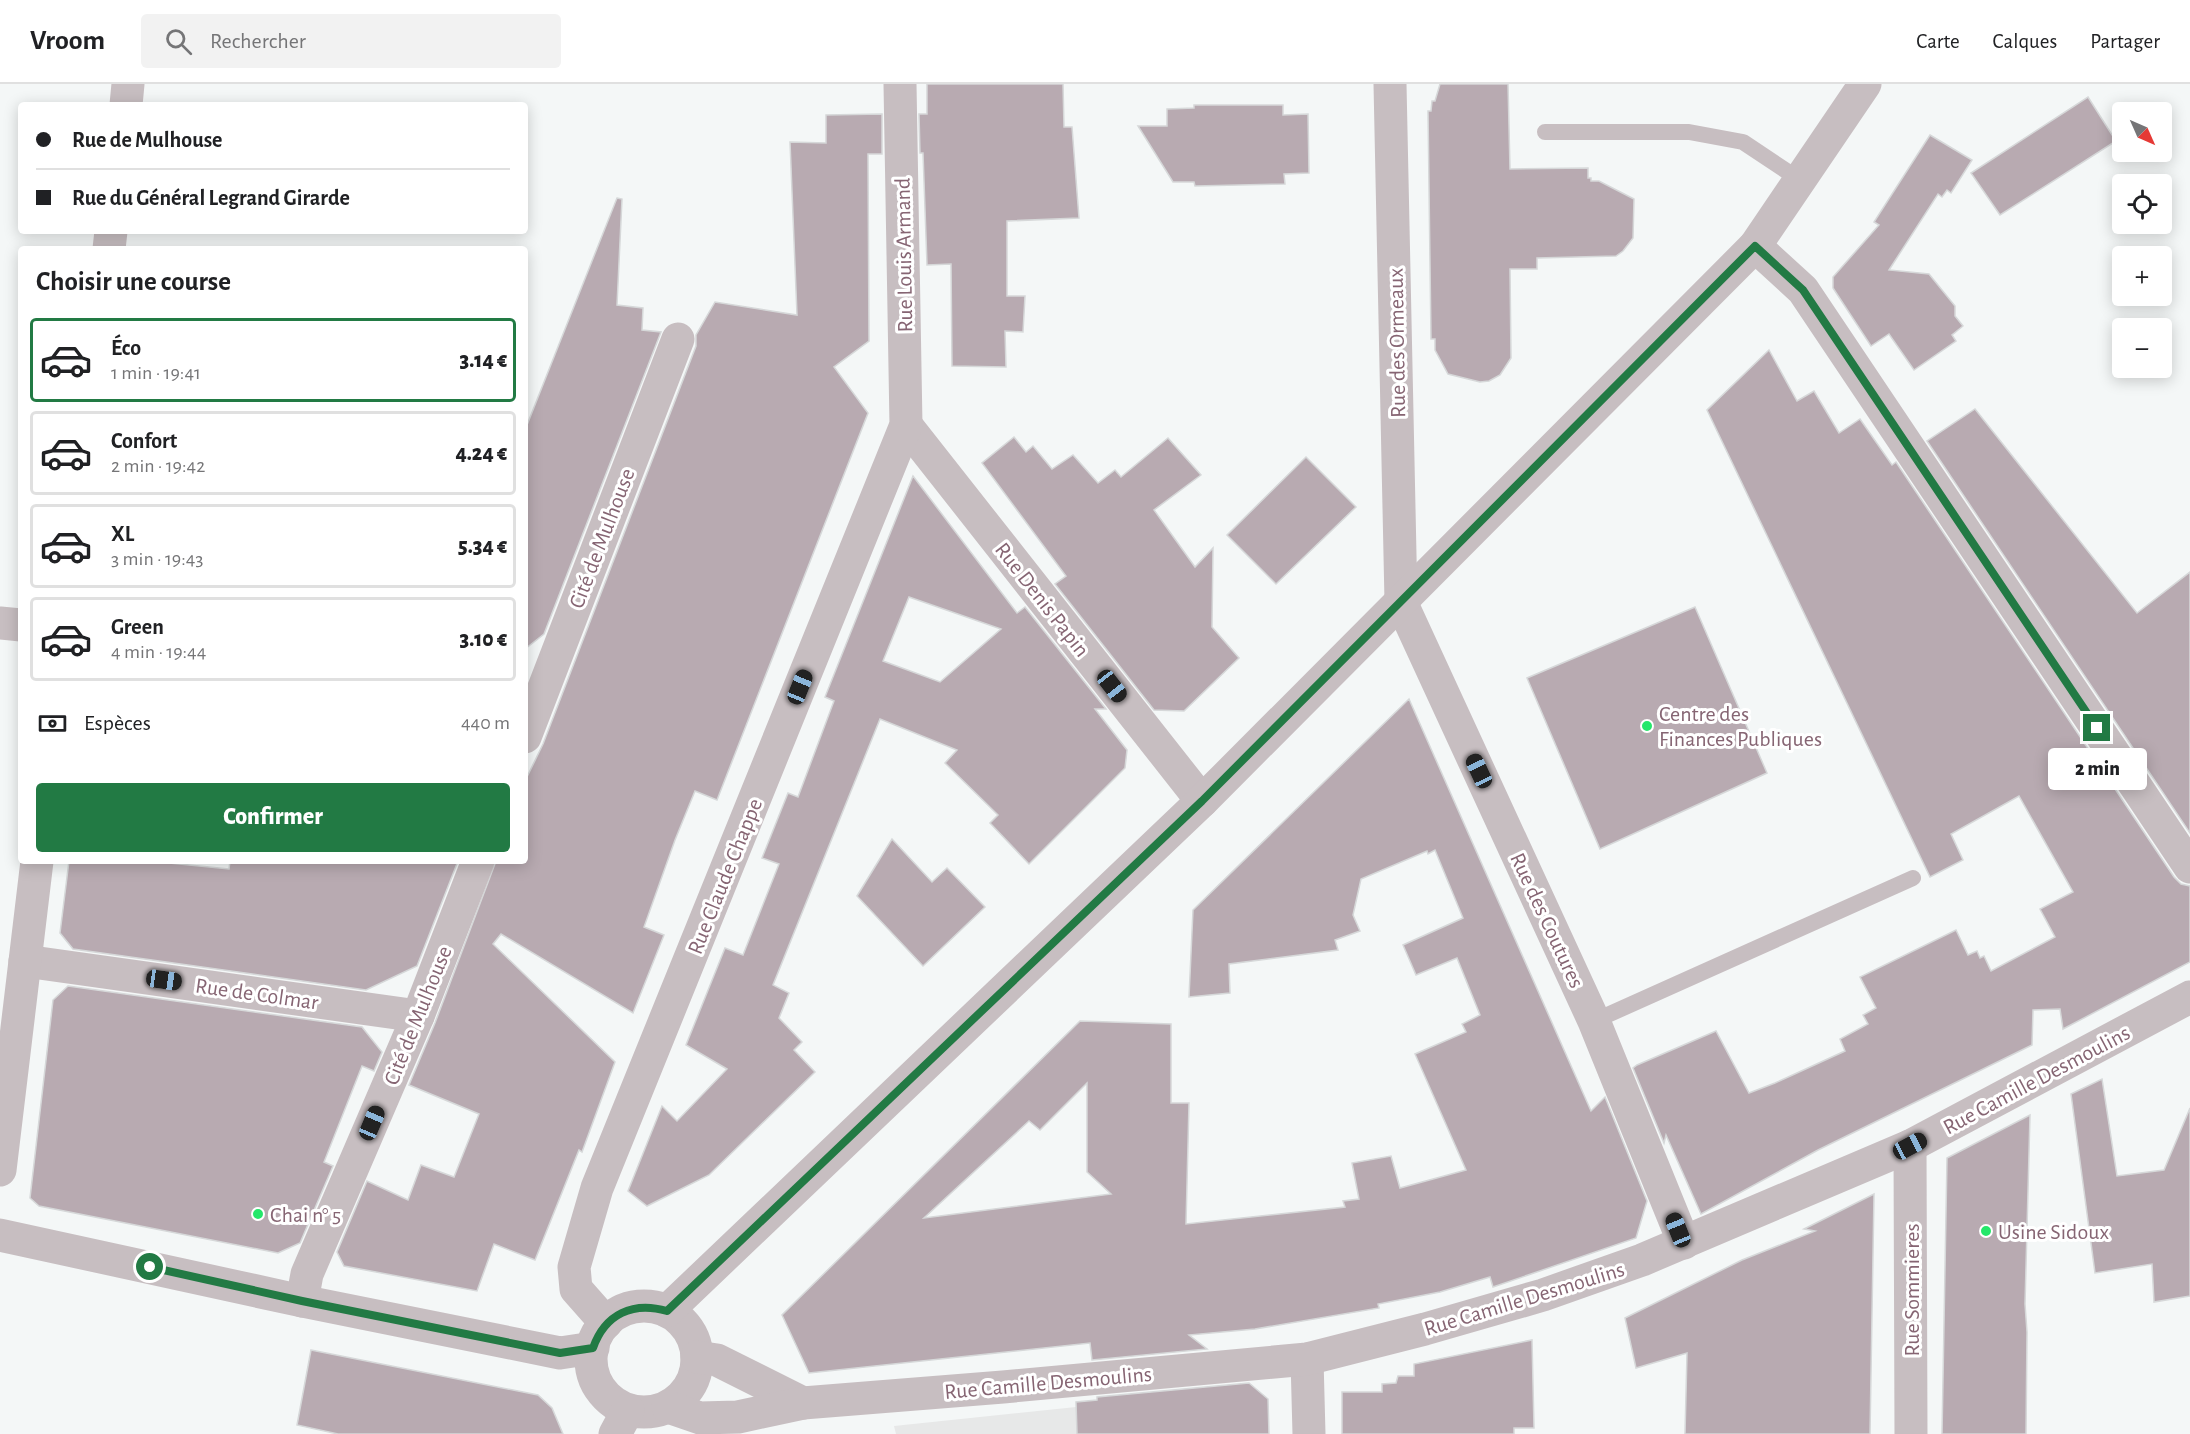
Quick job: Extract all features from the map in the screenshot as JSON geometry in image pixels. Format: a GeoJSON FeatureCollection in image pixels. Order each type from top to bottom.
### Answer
{"type":"FeatureCollection","features":[{"type":"Feature","properties":{"kind":"street"},"geometry":{"type":"LineString","coordinates":[[126,102],[128,84]]}},
{"type":"Feature","properties":{"kind":"street","name":"Rue Louis Armand"},"geometry":{"type":"LineString","coordinates":[[900,84],[906,425]]}},
{"type":"Feature","properties":{"kind":"street","name":"Rue des Ormeaux"},"geometry":{"type":"LineString","coordinates":[[1390,84],[1401,602]]}},
{"type":"Feature","properties":{"kind":"street"},"geometry":{"type":"LineString","coordinates":[[667,1311],[1202,801],[1755,246],[1865,84]]}},
{"type":"Feature","properties":{"kind":"street"},"geometry":{"type":"LineString","coordinates":[[1755,246],[1803,290],[2190,867]]}},
{"type":"Feature","properties":{"kind":"street","name":"Cité de Mulhouse"},"geometry":{"type":"LineString","coordinates":[[528,721],[536,679],[678,339]]}},
{"type":"Feature","properties":{"kind":"street","name":"Rue Denis Papin"},"geometry":{"type":"LineString","coordinates":[[906,425],[1202,801]]}},
{"type":"Feature","properties":{"kind":"street","name":"Rue Claude Chappe"},"geometry":{"type":"LineString","coordinates":[[599,1336],[576,1289],[574,1267],[597,1188],[906,425]]}},
{"type":"Feature","properties":{"kind":"street","name":"Rue des Coutures"},"geometry":{"type":"LineString","coordinates":[[1401,602],[1594,1021],[1684,1243]]}},
{"type":"Feature","properties":{"kind":"street"},"geometry":{"type":"LineString","coordinates":[[0,623],[18,625]]}},
{"type":"Feature","properties":{"kind":"street"},"geometry":{"type":"LineString","coordinates":[[0,1170],[37,864]]}},
{"type":"Feature","properties":{"kind":"street","name":"Cité de Mulhouse"},"geometry":{"type":"LineString","coordinates":[[302,1301],[307,1274],[418,1016],[477,864]]}},
{"type":"Feature","properties":{"kind":"street","name":"Rue de Colmar"},"geometry":{"type":"LineString","coordinates":[[25,961],[418,1016]]}},
{"type":"Feature","properties":{"kind":"street","name":"Rue Camille Desmoulins"},"geometry":{"type":"LineString","coordinates":[[668,1407],[700,1418],[738,1418],[803,1403],[1307,1359],[1425,1329],[1544,1295],[1684,1243],[1910,1146],[2190,997]]}},
{"type":"Feature","properties":{"kind":"street","name":"Rue Sommieres"},"geometry":{"type":"LineString","coordinates":[[1910,1146],[1911,1434]]}},
{"type":"Feature","properties":{"kind":"street"},"geometry":{"type":"LineString","coordinates":[[0,1235],[302,1301],[560,1353],[599,1336]]}},
{"type":"Feature","properties":{"kind":"street"},"geometry":{"type":"LineString","coordinates":[[634,1307],[651,1307],[667,1311],[689,1330],[695,1343],[697,1357],[690,1386],[681,1398],[668,1407],[622,1422],[614,1403],[603,1392],[595,1378],[591,1364],[599,1336],[619,1313],[634,1307]]}},
{"type":"Feature","properties":{"kind":"street"},"geometry":{"type":"LineString","coordinates":[[697,1357],[717,1360],[803,1403]]}},
{"type":"Feature","properties":{"kind":"street"},"geometry":{"type":"LineString","coordinates":[[1307,1359],[1309,1434]]}},
{"type":"Feature","properties":{"kind":"lane"},"geometry":{"type":"LineString","coordinates":[[1545,132],[1689,132],[1743,142],[1800,180]]}},
{"type":"Feature","properties":{"kind":"lane"},"geometry":{"type":"LineString","coordinates":[[1594,1021],[1913,878]]}},
{"type":"Feature","properties":{"kind":"shaded area"},"geometry":{"type":"Polygon","coordinates":[[[1076,1407],[1077,1434],[896,1434],[894,1426],[1076,1407]]]}},
{"type":"Feature","properties":{"kind":"building"},"geometry":{"type":"Polygon","coordinates":[[[927,84],[1063,84],[1064,127],[1072,127],[1079,218],[1007,221],[1007,296],[1025,296],[1023,332],[1005,331],[1006,367],[952,366],[951,264],[927,265],[923,153],[920,153],[919,114],[927,114],[927,84]]]}},
{"type":"Feature","properties":{"kind":"building"},"geometry":{"type":"Polygon","coordinates":[[[1440,84],[1508,84],[1510,169],[1588,168],[1588,178],[1591,178],[1591,181],[1599,181],[1634,199],[1633,238],[1616,256],[1537,258],[1537,269],[1510,269],[1511,358],[1500,375],[1489,381],[1480,382],[1448,374],[1435,350],[1435,339],[1431,339],[1428,111],[1431,111],[1432,101],[1435,101],[1440,84]]]}},
{"type":"Feature","properties":{"kind":"building"},"geometry":{"type":"Polygon","coordinates":[[[2088,97],[2112,135],[2112,144],[2000,215],[1971,173],[2088,97]]]}},
{"type":"Feature","properties":{"kind":"building"},"geometry":{"type":"Polygon","coordinates":[[[1194,105],[1283,105],[1283,115],[1308,114],[1309,173],[1284,174],[1285,184],[1195,186],[1194,182],[1173,182],[1138,126],[1167,126],[1167,109],[1194,108],[1194,105]]]}},
{"type":"Feature","properties":{"kind":"building"},"geometry":{"type":"Polygon","coordinates":[[[882,114],[882,154],[868,154],[869,341],[834,367],[868,413],[717,800],[695,791],[675,840],[644,927],[664,935],[633,1013],[501,934],[493,944],[615,1062],[582,1152],[579,1150],[535,1260],[494,1244],[477,1291],[344,1266],[337,1252],[367,1181],[408,1200],[421,1165],[454,1177],[479,1114],[409,1085],[495,864],[528,864],[528,775],[543,744],[696,346],[696,335],[715,302],[797,315],[790,142],[826,143],[826,115],[882,114]]]}},
{"type":"Feature","properties":{"kind":"building"},"geometry":{"type":"Polygon","coordinates":[[[1930,135],[1972,160],[1951,193],[1947,190],[1942,197],[1938,194],[1889,270],[1929,274],[1955,306],[1955,316],[1963,326],[1952,335],[1956,341],[1914,370],[1889,334],[1871,346],[1833,288],[1833,277],[1879,225],[1874,222],[1930,135]]]}},
{"type":"Feature","properties":{"kind":"building"},"geometry":{"type":"Polygon","coordinates":[[[617,198],[622,199],[617,305],[643,308],[642,330],[661,332],[544,634],[528,647],[528,422],[617,198]]]}},
{"type":"Feature","properties":{"kind":"building"},"geometry":{"type":"Polygon","coordinates":[[[1769,350],[1797,401],[1814,391],[1839,433],[1860,419],[1892,465],[1896,462],[2174,877],[2181,884],[2190,886],[2190,962],[2063,1029],[2060,1009],[2033,1010],[2032,1045],[1818,1150],[1701,1214],[1666,1135],[1664,1143],[1633,1068],[1716,1031],[1749,1093],[1775,1083],[1845,1051],[1840,1039],[1868,1024],[1863,1015],[1876,1008],[1860,977],[1956,930],[1968,955],[1977,951],[1980,958],[1984,956],[1991,971],[2055,937],[2040,909],[2073,892],[2019,796],[1951,834],[1963,860],[1930,877],[1707,410],[1769,350]]]}},
{"type":"Feature","properties":{"kind":"building"},"geometry":{"type":"Polygon","coordinates":[[[1975,409],[2137,613],[2190,572],[2190,833],[1927,441],[1975,409]]]}},
{"type":"Feature","properties":{"kind":"building"},"geometry":{"type":"Polygon","coordinates":[[[1014,437],[1026,452],[1033,446],[1052,469],[1073,455],[1098,483],[1115,470],[1121,477],[1168,438],[1201,475],[1154,510],[1195,567],[1213,548],[1212,627],[1239,658],[1184,711],[1154,710],[1055,584],[1066,576],[982,463],[1014,437]]]}},
{"type":"Feature","properties":{"kind":"building"},"geometry":{"type":"Polygon","coordinates":[[[1306,457],[1356,507],[1276,584],[1227,535],[1306,457]]]}},
{"type":"Feature","properties":{"kind":"building"},"geometry":{"type":"Polygon","coordinates":[[[913,476],[1017,613],[1025,607],[1106,709],[1095,709],[1127,750],[1125,768],[1029,864],[990,823],[998,815],[945,763],[957,750],[880,719],[773,985],[789,993],[779,1018],[802,1042],[794,1050],[815,1072],[709,1175],[647,1206],[628,1191],[662,1106],[677,1121],[727,1069],[686,1045],[725,948],[743,955],[779,864],[762,858],[788,793],[798,797],[834,701],[825,697],[913,476]],[[909,597],[883,661],[940,682],[1001,629],[909,597]]]}},
{"type":"Feature","properties":{"kind":"building","name":"Centre des Finances Publiques"},"geometry":{"type":"Polygon","coordinates":[[[1695,607],[1767,773],[1600,849],[1527,678],[1695,607]]]}},
{"type":"Feature","properties":{"kind":"building"},"geometry":{"type":"Polygon","coordinates":[[[1409,699],[1591,1111],[1605,1097],[1647,1201],[1636,1238],[1493,1287],[1490,1277],[1440,1292],[1378,1304],[1379,1308],[1255,1329],[1189,1335],[1207,1349],[1092,1360],[1090,1343],[809,1373],[782,1315],[1080,1021],[1171,1024],[1171,1103],[1189,1103],[1186,1224],[1345,1207],[1343,1201],[1359,1199],[1352,1163],[1391,1156],[1400,1188],[1466,1170],[1415,1054],[1466,1032],[1462,1024],[1480,1015],[1457,958],[1416,975],[1403,945],[1463,918],[1435,850],[1428,854],[1427,851],[1361,879],[1353,915],[1360,931],[1335,940],[1338,950],[1229,964],[1230,993],[1189,997],[1193,910],[1409,699]],[[1087,1083],[1040,1130],[1029,1121],[924,1218],[1111,1194],[1087,1172],[1087,1083]]]}},
{"type":"Feature","properties":{"kind":"building"},"geometry":{"type":"Polygon","coordinates":[[[892,839],[932,882],[947,868],[985,907],[923,966],[857,896],[892,839]]]}},
{"type":"Feature","properties":{"kind":"building"},"geometry":{"type":"Polygon","coordinates":[[[69,864],[179,864],[229,869],[230,864],[457,864],[417,966],[366,990],[73,949],[60,933],[69,864]]]}},
{"type":"Feature","properties":{"kind":"building"},"geometry":{"type":"Polygon","coordinates":[[[68,986],[362,1027],[382,1052],[374,1071],[362,1066],[324,1162],[333,1166],[300,1243],[278,1253],[39,1206],[30,1198],[53,1000],[68,986]]]}},
{"type":"Feature","properties":{"kind":"building"},"geometry":{"type":"Polygon","coordinates":[[[2102,1079],[2117,1176],[2164,1170],[2190,1108],[2190,1296],[2154,1302],[2152,1264],[2095,1273],[2071,1094],[2102,1079]]]}},
{"type":"Feature","properties":{"kind":"building","name":"Usine Sidoux"},"geometry":{"type":"Polygon","coordinates":[[[2030,1115],[2025,1304],[2026,1434],[1942,1434],[1947,1158],[2030,1115]]]}},
{"type":"Feature","properties":{"kind":"building"},"geometry":{"type":"Polygon","coordinates":[[[1874,1194],[1870,1434],[1685,1434],[1687,1353],[1636,1368],[1625,1318],[1742,1260],[1815,1231],[1804,1229],[1874,1194]]]}},
{"type":"Feature","properties":{"kind":"building"},"geometry":{"type":"Polygon","coordinates":[[[1532,1340],[1534,1428],[1514,1428],[1514,1434],[1342,1434],[1342,1392],[1382,1392],[1382,1384],[1396,1383],[1398,1376],[1414,1376],[1414,1364],[1532,1340]]]}},
{"type":"Feature","properties":{"kind":"building"},"geometry":{"type":"Polygon","coordinates":[[[311,1350],[538,1395],[552,1408],[563,1434],[338,1434],[297,1425],[311,1350]]]}},
{"type":"Feature","properties":{"kind":"building"},"geometry":{"type":"Polygon","coordinates":[[[1249,1383],[1268,1399],[1269,1434],[1077,1434],[1076,1402],[1097,1400],[1097,1397],[1249,1383]]]}},
{"type":"Feature","properties":{"kind":"place","name":"Centre des Finances Publiques"},"geometry":{"type":"Point","coordinates":[1647,726]}},
{"type":"Feature","properties":{"kind":"place","name":"Chai n° 5"},"geometry":{"type":"Point","coordinates":[258,1214]}},
{"type":"Feature","properties":{"kind":"place","name":"Usine Sidoux"},"geometry":{"type":"Point","coordinates":[1986,1231]}},
{"type":"Feature","properties":{"kind":"route"},"geometry":{"type":"LineString","coordinates":[[150,1267],[302,1301],[560,1353],[593,1348],[597,1335],[606,1323],[619,1313],[634,1307],[651,1307],[667,1311],[1202,801],[1755,246],[1803,290],[2097,728]]}}]}
